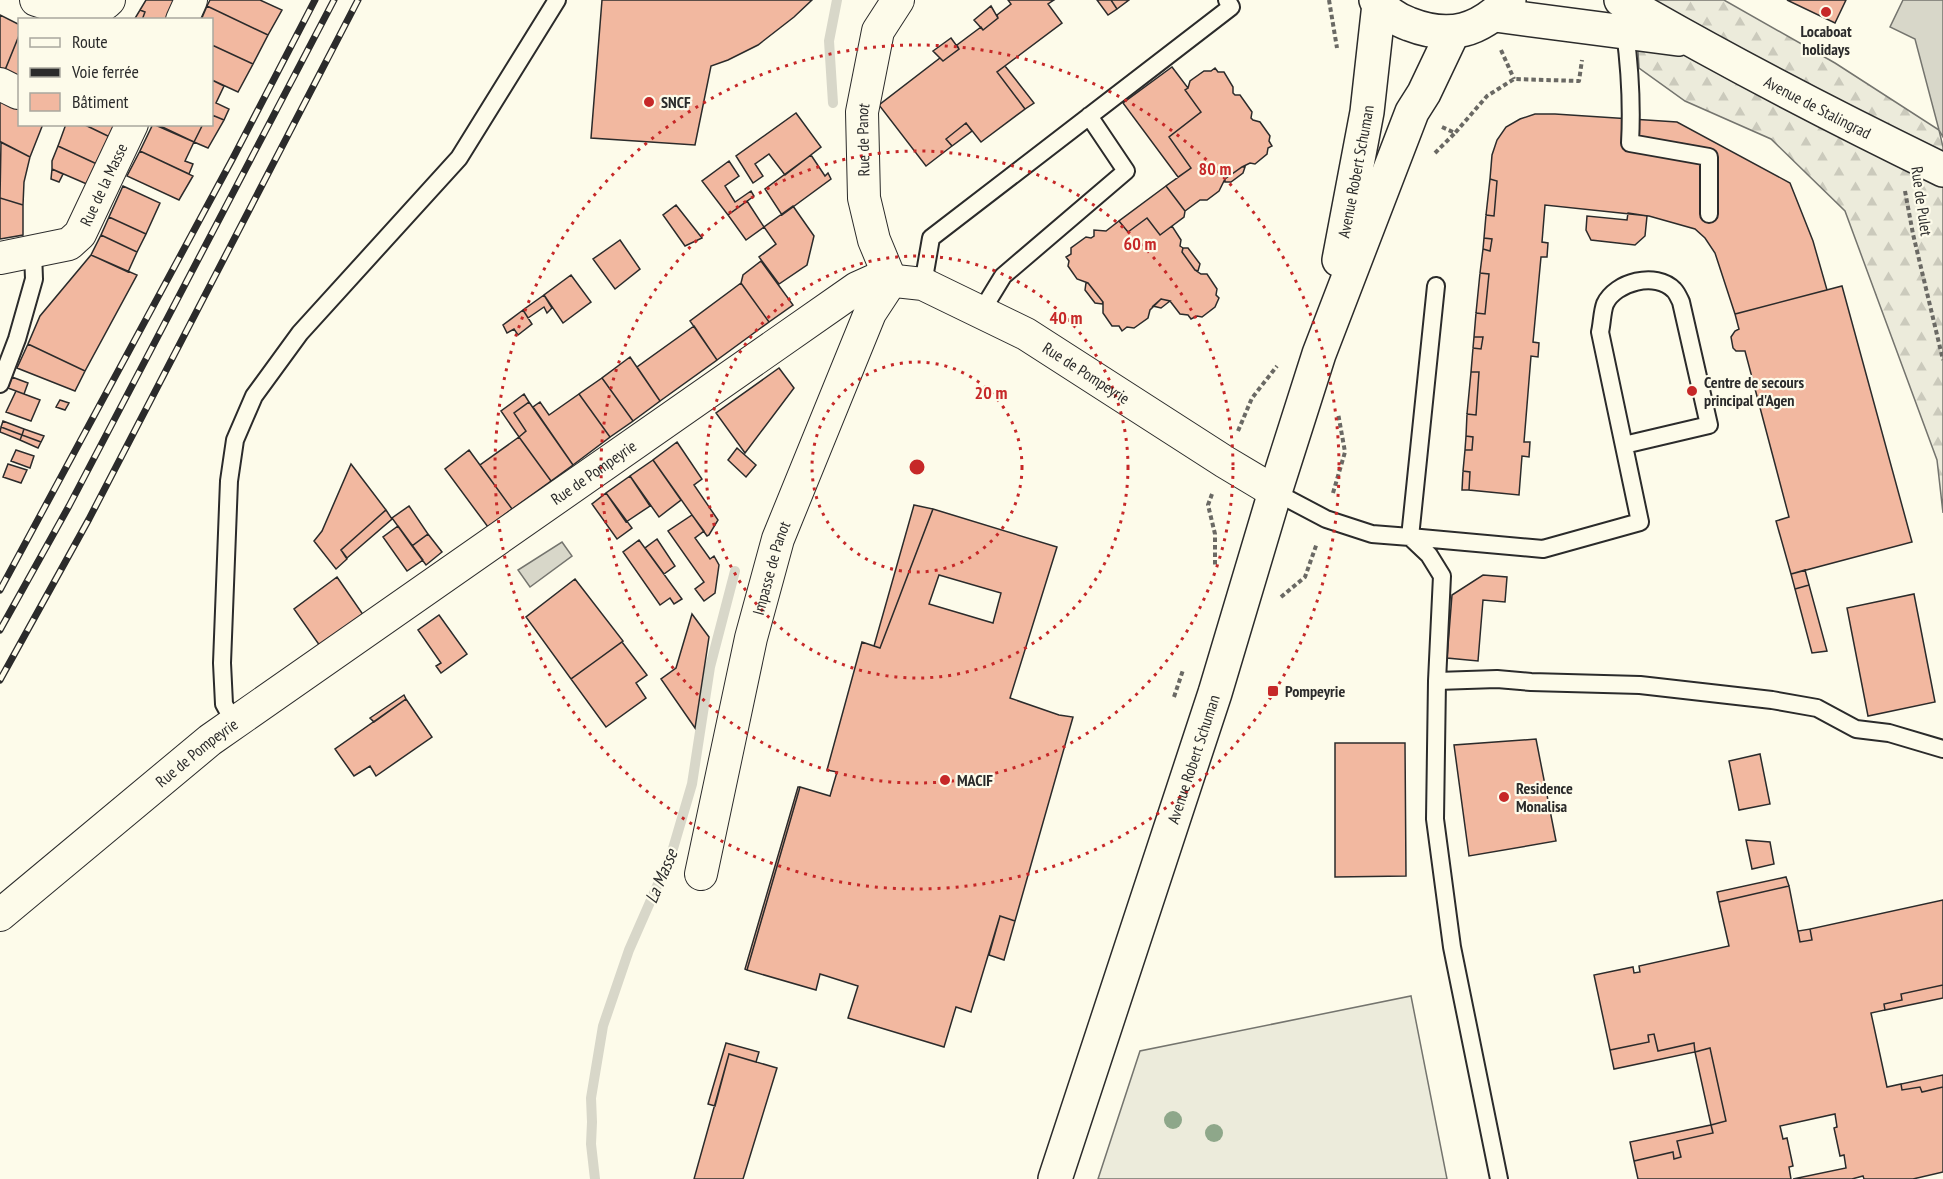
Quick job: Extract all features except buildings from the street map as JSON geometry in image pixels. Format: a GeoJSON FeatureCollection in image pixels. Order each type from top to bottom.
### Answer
{"type":"FeatureCollection","features":[{"type":"Feature","properties":{"kind":"main road","name":"Avenue de Stalingrad"},"geometry":{"type":"LineString","coordinates":[[1622,0],[1692,41],[1922,159]]}},
{"type":"Feature","properties":{"kind":"main road"},"geometry":{"type":"LineString","coordinates":[[1377,2],[1401,21],[1426,31],[1453,32],[1468,28],[1502,8]]}},
{"type":"Feature","properties":{"kind":"main road","name":"Avenue Robert Schuman"},"geometry":{"type":"LineString","coordinates":[[1325,337],[1366,112],[1377,2]]}},
{"type":"Feature","properties":{"kind":"main road","name":"Avenue de Stalingrad"},"geometry":{"type":"LineString","coordinates":[[1502,8],[1586,27],[1692,41]]}},
{"type":"Feature","properties":{"kind":"main road","name":"Avenue Robert Schuman"},"geometry":{"type":"LineString","coordinates":[[1055,1179],[1218,683],[1275,492],[1325,337],[1412,112],[1424,93],[1453,32]]}},
{"type":"Feature","properties":{"kind":"street"},"geometry":{"type":"LineString","coordinates":[[36,0],[74,10],[86,10],[104,5],[109,0]]}},
{"type":"Feature","properties":{"kind":"street"},"geometry":{"type":"LineString","coordinates":[[183,18],[191,0]]}},
{"type":"Feature","properties":{"kind":"street","name":"Rue de Panot"},"geometry":{"type":"LineString","coordinates":[[891,280],[874,240],[864,198],[862,112],[878,31],[898,0]]}},
{"type":"Feature","properties":{"kind":"street","name":"Rue de la Masse"},"geometry":{"type":"LineString","coordinates":[[0,258],[69,244],[80,234],[131,126]]}},
{"type":"Feature","properties":{"kind":"street","name":"Rue de Pompeyrie"},"geometry":{"type":"LineString","coordinates":[[0,915],[210,740],[857,288],[877,279],[923,284],[1026,334],[1275,492]]}},
{"type":"Feature","properties":{"kind":"street","name":"Impasse de Panot"},"geometry":{"type":"LineString","coordinates":[[701,874],[750,639],[778,539],[870,314],[891,280]]}},
{"type":"Feature","properties":{"kind":"lane"},"geometry":{"type":"LineString","coordinates":[[235,724],[224,704],[222,663],[230,481],[235,440],[254,396],[300,333],[459,158],[557,0]]}},
{"type":"Feature","properties":{"kind":"lane"},"geometry":{"type":"LineString","coordinates":[[923,284],[931,238],[1231,7],[1227,0]]}},
{"type":"Feature","properties":{"kind":"lane"},"geometry":{"type":"LineString","coordinates":[[1625,32],[1632,119],[1630,143],[1709,158],[1709,214]]}},
{"type":"Feature","properties":{"kind":"lane"},"geometry":{"type":"LineString","coordinates":[[981,312],[1003,276],[1126,171],[1089,116]]}},
{"type":"Feature","properties":{"kind":"lane"},"geometry":{"type":"LineString","coordinates":[[0,384],[17,339],[34,279],[33,252]]}},
{"type":"Feature","properties":{"kind":"lane"},"geometry":{"type":"LineString","coordinates":[[1275,492],[1326,519],[1372,534],[1543,549],[1640,522],[1600,332],[1605,304],[1618,289],[1637,281],[1656,281],[1673,289],[1681,302],[1709,425],[1624,445]]}},
{"type":"Feature","properties":{"kind":"lane"},"geometry":{"type":"LineString","coordinates":[[1410,537],[1436,286]]}},
{"type":"Feature","properties":{"kind":"lane"},"geometry":{"type":"LineString","coordinates":[[1410,537],[1429,555],[1442,576],[1437,681],[1435,819],[1452,947],[1499,1179]]}},
{"type":"Feature","properties":{"kind":"lane"},"geometry":{"type":"LineString","coordinates":[[1437,681],[1497,679],[1640,685],[1772,700],[1817,708],[1856,729],[1889,733],[1943,749]]}},
{"type":"Feature","properties":{"kind":"path"},"geometry":{"type":"LineString","coordinates":[[1412,112],[1455,133],[1487,96],[1514,80],[1579,81],[1586,27]]}},
{"type":"Feature","properties":{"kind":"path","name":"Rue de Pulet"},"geometry":{"type":"LineString","coordinates":[[1922,159],[1902,173],[1913,234],[1943,360]]}},
{"type":"Feature","properties":{"kind":"path"},"geometry":{"type":"LineString","coordinates":[[1215,569],[1215,534],[1208,505],[1252,398],[1280,362]]}},
{"type":"Feature","properties":{"kind":"path"},"geometry":{"type":"LineString","coordinates":[[1172,705],[1186,660]]}},
{"type":"Feature","properties":{"kind":"green space"},"geometry":{"type":"Polygon","coordinates":[[[1635,0],[1724,0],[1835,63],[1939,130],[1943,147],[1943,513],[1937,460],[1845,211],[1771,139],[1685,101],[1639,68],[1635,0]]]}},
{"type":"Feature","properties":{"kind":"green space"},"geometry":{"type":"Polygon","coordinates":[[[1411,996],[1447,1179],[1098,1179],[1140,1051],[1411,996]]]}},
{"type":"Feature","properties":{"kind":"shaded area"},"geometry":{"type":"Polygon","coordinates":[[[1903,0],[1943,0],[1943,137],[1939,130],[1915,39],[1890,27],[1903,0]]]}},
{"type":"Feature","properties":{"kind":"shaded area"},"geometry":{"type":"Polygon","coordinates":[[[562,542],[572,556],[530,587],[518,570],[562,542]]]}},
{"type":"Feature","properties":{"kind":"waterway","name":"La Masse"},"geometry":{"type":"LineString","coordinates":[[833,103],[829,41],[837,0]]}},
{"type":"Feature","properties":{"kind":"waterway","name":"La Masse"},"geometry":{"type":"LineString","coordinates":[[595,1179],[591,1144],[591,1098],[603,1026],[629,950],[672,852],[692,784],[710,667],[735,571]]}},
{"type":"Feature","properties":{"kind":"railway"},"geometry":{"type":"LineString","coordinates":[[0,590],[233,158],[315,0]]}},
{"type":"Feature","properties":{"kind":"railway"},"geometry":{"type":"LineString","coordinates":[[0,630],[69,506],[334,0]]}},
{"type":"Feature","properties":{"kind":"railway"},"geometry":{"type":"LineString","coordinates":[[0,680],[89,519],[358,0]]}},
{"type":"Feature","properties":{"kind":"place","name":"Locaboat holidays"},"geometry":{"type":"Point","coordinates":[1826,12]}},
{"type":"Feature","properties":{"kind":"place","name":"SNCF"},"geometry":{"type":"Point","coordinates":[649,102]}},
{"type":"Feature","properties":{"kind":"place","name":"Centre de secours principal d'Agen"},"geometry":{"type":"Point","coordinates":[1692,391]}},
{"type":"Feature","properties":{"kind":"place","name":"Pompeyrie"},"geometry":{"type":"Point","coordinates":[1273,691]}},
{"type":"Feature","properties":{"kind":"place","name":"MACIF"},"geometry":{"type":"Point","coordinates":[945,780]}},
{"type":"Feature","properties":{"kind":"place","name":"Residence Monalisa"},"geometry":{"type":"Point","coordinates":[1504,797]}}]}
